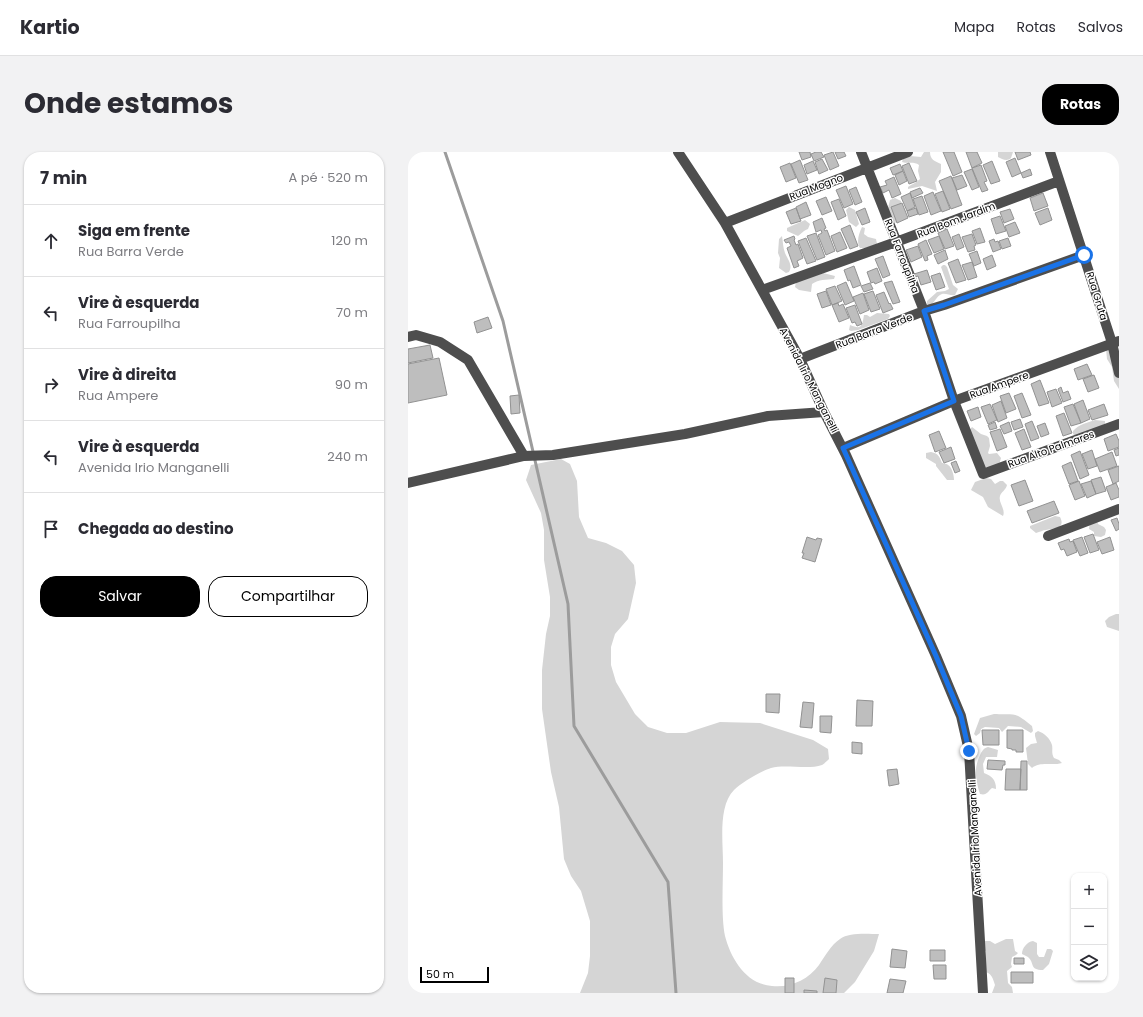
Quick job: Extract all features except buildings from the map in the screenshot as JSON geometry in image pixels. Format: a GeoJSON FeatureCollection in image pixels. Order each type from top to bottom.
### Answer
{"type":"FeatureCollection","features":[{"type":"Feature","properties":{"kind":"street","name":"Rua Farroupilha"},"geometry":{"type":"LineString","coordinates":[[861,152],[924,311],[954,401],[983,474]]}},
{"type":"Feature","properties":{"kind":"street","name":"Rua Mogno"},"geometry":{"type":"LineString","coordinates":[[725,223],[908,152]]}},
{"type":"Feature","properties":{"kind":"street","name":"Rua Gruta"},"geometry":{"type":"LineString","coordinates":[[1050,152],[1115,342],[1119,373]]}},
{"type":"Feature","properties":{"kind":"street","name":"Avenida Irio Manganelli"},"geometry":{"type":"LineString","coordinates":[[681,153],[725,223],[800,359],[824,412],[843,448],[924,628],[961,716],[969,751],[983,993]]}},
{"type":"Feature","properties":{"kind":"street","name":"Rua Bom Jardim"},"geometry":{"type":"LineString","coordinates":[[762,290],[1060,181]]}},
{"type":"Feature","properties":{"kind":"street","name":"Rua Barra Verde"},"geometry":{"type":"LineString","coordinates":[[800,359],[924,311],[1084,255]]}},
{"type":"Feature","properties":{"kind":"street"},"geometry":{"type":"LineString","coordinates":[[408,337],[416,334],[440,342],[468,360],[524,456]]}},
{"type":"Feature","properties":{"kind":"street","name":"Rua Ampere"},"geometry":{"type":"LineString","coordinates":[[843,448],[954,401],[1115,342]]}},
{"type":"Feature","properties":{"kind":"street"},"geometry":{"type":"LineString","coordinates":[[408,483],[524,456],[553,455],[684,434],[768,416],[824,412]]}},
{"type":"Feature","properties":{"kind":"street","name":"Rua Alto Palmares"},"geometry":{"type":"LineString","coordinates":[[983,474],[1119,424]]}},
{"type":"Feature","properties":{"kind":"street"},"geometry":{"type":"LineString","coordinates":[[1048,536],[1119,509]]}},
{"type":"Feature","properties":{"kind":"shaded area"},"geometry":{"type":"Polygon","coordinates":[[[924,152],[930,152],[932,159],[941,164],[941,172],[935,182],[937,191],[922,186],[908,189],[908,187],[920,179],[918,171],[919,165],[915,163],[902,162],[903,159],[910,156],[921,157],[924,152]]]}},
{"type":"Feature","properties":{"kind":"shaded area"},"geometry":{"type":"Polygon","coordinates":[[[998,152],[1013,152],[1011,158],[1006,160],[998,157],[998,152]]]}},
{"type":"Feature","properties":{"kind":"shaded area"},"geometry":{"type":"Polygon","coordinates":[[[895,198],[901,201],[897,223],[894,222],[888,208],[890,200],[895,198]]]}},
{"type":"Feature","properties":{"kind":"shaded area"},"geometry":{"type":"Polygon","coordinates":[[[849,207],[855,210],[859,224],[856,227],[849,222],[846,210],[849,207]]]}},
{"type":"Feature","properties":{"kind":"shaded area"},"geometry":{"type":"Polygon","coordinates":[[[805,220],[810,224],[808,229],[798,236],[787,231],[787,228],[805,220]]]}},
{"type":"Feature","properties":{"kind":"shaded area"},"geometry":{"type":"Polygon","coordinates":[[[862,227],[865,228],[864,234],[868,237],[876,239],[877,244],[866,248],[860,248],[858,240],[862,227]]]}},
{"type":"Feature","properties":{"kind":"shaded area"},"geometry":{"type":"Polygon","coordinates":[[[782,236],[784,251],[790,265],[789,272],[786,273],[779,268],[779,239],[782,236]]]}},
{"type":"Feature","properties":{"kind":"shaded area"},"geometry":{"type":"Polygon","coordinates":[[[943,265],[947,267],[953,285],[958,289],[955,295],[940,295],[929,306],[927,301],[937,292],[949,289],[941,267],[943,265]]]}},
{"type":"Feature","properties":{"kind":"shaded area"},"geometry":{"type":"Polygon","coordinates":[[[823,273],[835,276],[834,279],[815,282],[812,284],[811,292],[799,290],[795,287],[796,282],[823,273]]]}},
{"type":"Feature","properties":{"kind":"shaded area"},"geometry":{"type":"Polygon","coordinates":[[[877,313],[889,314],[890,316],[888,319],[858,330],[849,330],[850,325],[857,327],[861,326],[864,315],[870,317],[877,313]]]}},
{"type":"Feature","properties":{"kind":"shaded area"},"geometry":{"type":"Polygon","coordinates":[[[1109,348],[1119,361],[1119,389],[1114,381],[1112,367],[1107,359],[1106,349],[1109,348]]]}},
{"type":"Feature","properties":{"kind":"shaded area"},"geometry":{"type":"Polygon","coordinates":[[[1095,420],[1105,421],[1105,424],[1077,437],[1073,434],[1073,431],[1078,427],[1095,420]]]}},
{"type":"Feature","properties":{"kind":"shaded area"},"geometry":{"type":"Polygon","coordinates":[[[972,427],[989,438],[990,446],[988,453],[997,453],[1001,458],[999,465],[988,468],[984,467],[968,432],[972,427]]]}},
{"type":"Feature","properties":{"kind":"shaded area"},"geometry":{"type":"Polygon","coordinates":[[[931,452],[938,456],[942,463],[947,464],[951,468],[954,480],[947,480],[936,464],[926,458],[926,453],[931,452]]]}},
{"type":"Feature","properties":{"kind":"shaded area"},"geometry":{"type":"Polygon","coordinates":[[[561,459],[570,464],[577,481],[579,517],[588,538],[606,543],[622,551],[634,565],[636,583],[628,619],[615,634],[611,647],[611,665],[616,682],[635,714],[648,727],[667,733],[686,733],[720,722],[760,723],[813,740],[828,749],[829,759],[822,765],[810,767],[771,768],[757,774],[741,784],[729,797],[723,815],[722,825],[723,919],[725,936],[728,945],[741,969],[755,981],[772,986],[785,986],[792,984],[810,975],[834,944],[848,935],[879,934],[874,951],[855,982],[844,993],[580,993],[588,973],[590,956],[590,921],[581,891],[571,876],[564,859],[559,807],[551,772],[542,709],[542,670],[546,634],[550,616],[550,597],[544,560],[544,530],[541,513],[526,480],[531,465],[561,459]]]}},
{"type":"Feature","properties":{"kind":"shaded area"},"geometry":{"type":"Polygon","coordinates":[[[986,478],[991,479],[995,484],[1003,481],[1007,485],[1000,496],[1000,501],[1004,511],[1003,516],[988,507],[983,497],[971,490],[975,482],[986,478]]]}},
{"type":"Feature","properties":{"kind":"shaded area"},"geometry":{"type":"Polygon","coordinates":[[[1055,516],[1060,517],[1061,521],[1060,526],[1056,528],[1036,533],[1030,528],[1030,526],[1055,516]]]}},
{"type":"Feature","properties":{"kind":"shaded area"},"geometry":{"type":"Polygon","coordinates":[[[1090,521],[1097,521],[1098,524],[1104,527],[1106,530],[1105,535],[1101,537],[1094,536],[1094,532],[1089,529],[1090,521]]]}},
{"type":"Feature","properties":{"kind":"shaded area"},"geometry":{"type":"Polygon","coordinates":[[[1119,614],[1119,631],[1107,627],[1105,621],[1109,617],[1119,614]]]}},
{"type":"Feature","properties":{"kind":"shaded area"},"geometry":{"type":"Polygon","coordinates":[[[994,714],[1011,714],[1018,716],[1032,726],[1033,731],[1031,733],[1021,727],[1008,726],[1002,732],[999,728],[985,727],[981,729],[980,733],[976,736],[974,734],[980,718],[994,714]]]}},
{"type":"Feature","properties":{"kind":"shaded area"},"geometry":{"type":"Polygon","coordinates":[[[1038,731],[1045,734],[1051,742],[1054,758],[1062,763],[1042,764],[1032,768],[1028,764],[1026,748],[1031,744],[1037,743],[1035,733],[1038,731]]]}},
{"type":"Feature","properties":{"kind":"shaded area"},"geometry":{"type":"Polygon","coordinates":[[[988,747],[998,750],[997,757],[986,757],[983,764],[984,773],[993,779],[996,789],[992,788],[986,794],[980,794],[976,776],[976,767],[981,753],[988,747]]]}},
{"type":"Feature","properties":{"kind":"shaded area"},"geometry":{"type":"Polygon","coordinates":[[[1006,939],[1013,939],[1015,951],[1018,953],[1012,957],[1012,967],[1007,971],[1008,983],[1012,987],[1013,993],[992,993],[995,985],[991,975],[986,972],[986,951],[983,950],[983,941],[990,941],[995,944],[1006,939]]]}},
{"type":"Feature","properties":{"kind":"shaded area"},"geometry":{"type":"Polygon","coordinates":[[[1033,941],[1037,943],[1037,954],[1039,957],[1044,957],[1047,949],[1051,949],[1053,951],[1049,964],[1043,970],[1036,969],[1030,959],[1022,954],[1025,946],[1033,941]]]}},
{"type":"Feature","properties":{"kind":"waterway"},"geometry":{"type":"LineString","coordinates":[[445,152],[503,321],[568,604],[574,726],[668,882],[676,993]]}},
{"type":"Feature","properties":{"kind":"route"},"geometry":{"type":"LineString","coordinates":[[969,751],[961,716],[924,628],[843,448],[954,401],[924,311],[1084,255]]}}]}
